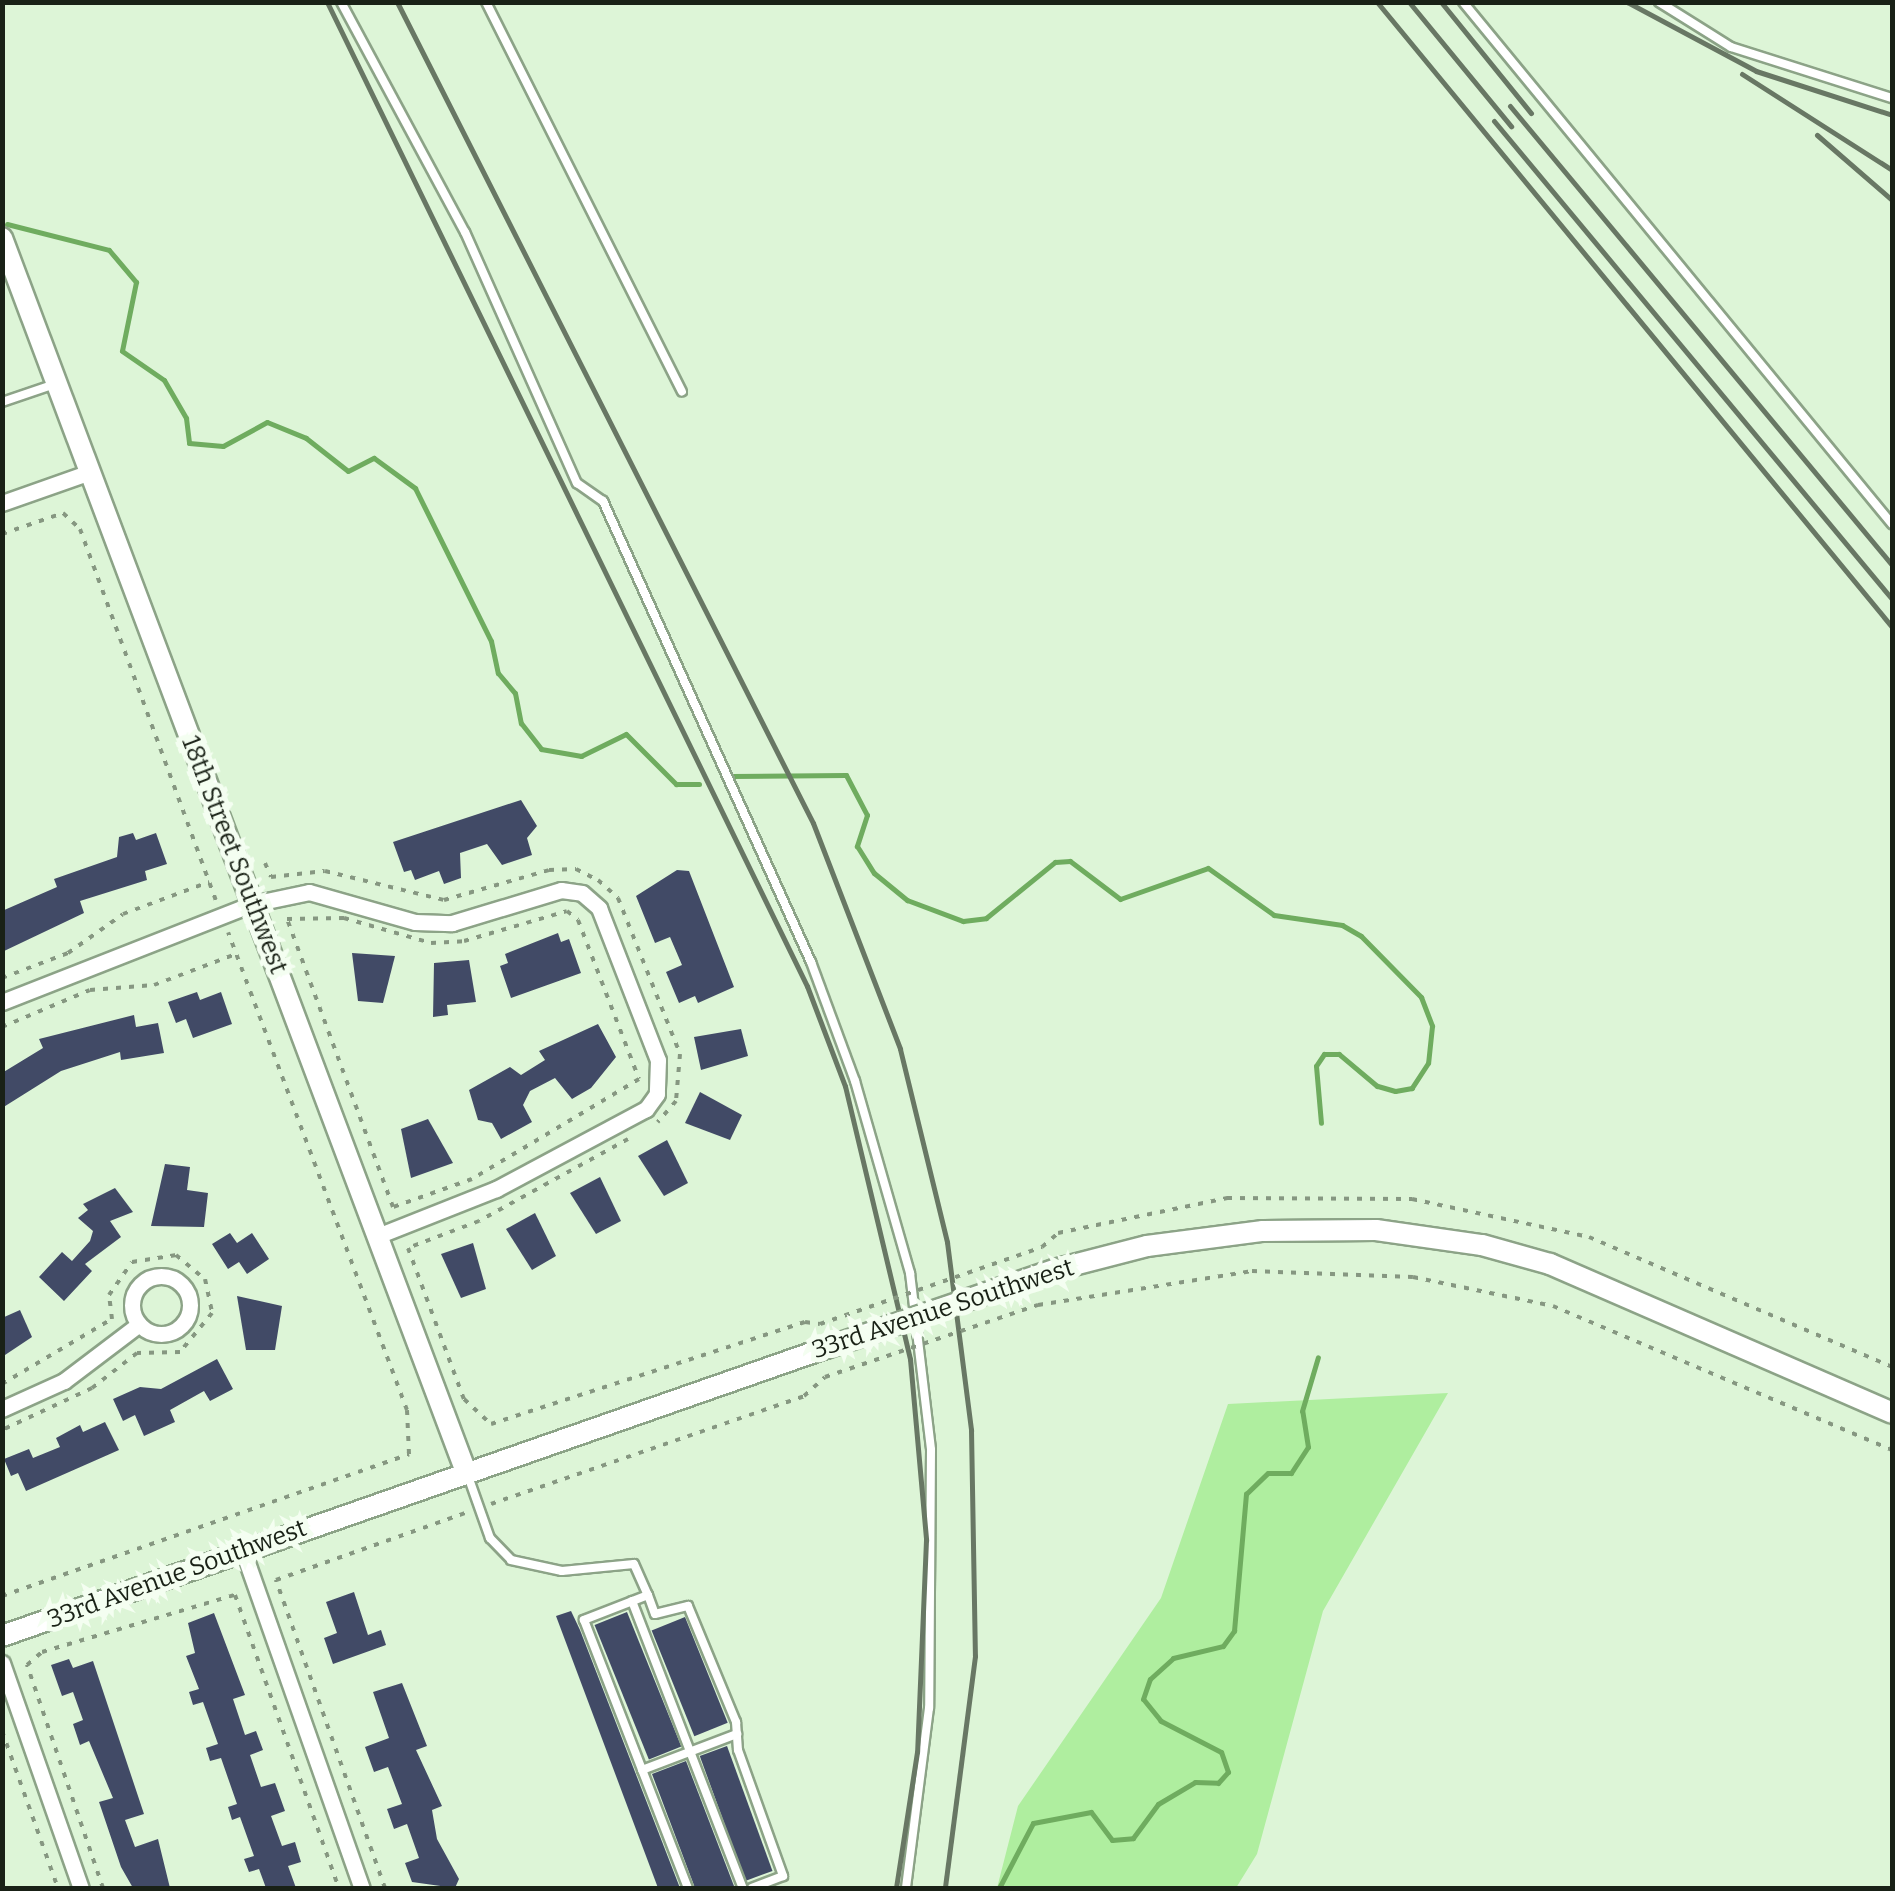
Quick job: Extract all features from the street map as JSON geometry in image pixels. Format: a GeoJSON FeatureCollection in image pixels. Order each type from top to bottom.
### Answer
{"type":"FeatureCollection","features":[{"type":"Feature","properties":{"kind":"street","name":"18th Street Southwest"},"geometry":{"type":"LineString","coordinates":[[2,238],[466,1472]]}},
{"type":"Feature","properties":{"kind":"street"},"geometry":{"type":"LineString","coordinates":[[2,504],[90,472]]}},
{"type":"Feature","properties":{"kind":"street"},"geometry":{"type":"LineString","coordinates":[[2,1002],[252,904],[341,894],[415,922],[452,923],[561,890],[582,893],[599,908],[658,1060],[662,1076],[646,1110],[496,1190],[377,1236]]}},
{"type":"Feature","properties":{"kind":"street","name":"33rd Avenue Southwest"},"geometry":{"type":"LineString","coordinates":[[2,1636],[1054,1270],[1192,1238],[1264,1231],[1376,1230],[1482,1245],[1550,1264],[1892,1413]]}},
{"type":"Feature","properties":{"kind":"street"},"geometry":{"type":"LineString","coordinates":[[2,1409],[64,1381],[139,1324]]}},
{"type":"Feature","properties":{"kind":"street"},"geometry":{"type":"LineString","coordinates":[[243,1551],[362,1888]]}},
{"type":"Feature","properties":{"kind":"street"},"geometry":{"type":"LineString","coordinates":[[2,1663],[81,1888]]}},
{"type":"Feature","properties":{"kind":"lane"},"geometry":{"type":"LineString","coordinates":[[340,2],[465,232],[577,483],[603,501],[811,962],[855,1081],[910,1273],[931,1450],[930,1708],[906,1888]]}},
{"type":"Feature","properties":{"kind":"lane"},"geometry":{"type":"LineString","coordinates":[[486,2],[682,392]]}},
{"type":"Feature","properties":{"kind":"lane"},"geometry":{"type":"LineString","coordinates":[[1463,2],[1892,524]]}},
{"type":"Feature","properties":{"kind":"lane"},"geometry":{"type":"LineString","coordinates":[[1659,2],[1731,47],[1892,98]]}},
{"type":"Feature","properties":{"kind":"lane"},"geometry":{"type":"LineString","coordinates":[[2,402],[56,384]]}},
{"type":"Feature","properties":{"kind":"lane"},"geometry":{"type":"LineString","coordinates":[[466,1472],[490,1538],[511,1560],[562,1571],[634,1564],[655,1614],[688,1606],[783,1876],[752,1888]]}},
{"type":"Feature","properties":{"kind":"lane"},"geometry":{"type":"LineString","coordinates":[[648,1595],[584,1620],[688,1888]]}},
{"type":"Feature","properties":{"kind":"lane"},"geometry":{"type":"LineString","coordinates":[[632,1601],[742,1888]]}},
{"type":"Feature","properties":{"kind":"lane"},"geometry":{"type":"LineString","coordinates":[[642,1770],[736,1734]]}},
{"type":"Feature","properties":{"kind":"path"},"geometry":{"type":"LineString","coordinates":[[2,534],[63,513],[80,529],[218,905]]}},
{"type":"Feature","properties":{"kind":"path"},"geometry":{"type":"LineString","coordinates":[[2,978],[68,953],[123,914],[209,882]]}},
{"type":"Feature","properties":{"kind":"path"},"geometry":{"type":"LineString","coordinates":[[567,911],[578,920],[639,1079],[472,1179],[393,1207],[286,920],[344,918],[431,942],[464,941],[567,911]]}},
{"type":"Feature","properties":{"kind":"path"},"geometry":{"type":"LineString","coordinates":[[2,1596],[409,1454],[407,1410],[228,932]]}},
{"type":"Feature","properties":{"kind":"path"},"geometry":{"type":"LineString","coordinates":[[2,1027],[90,990],[154,985],[236,954]]}},
{"type":"Feature","properties":{"kind":"path"},"geometry":{"type":"LineString","coordinates":[[820,1324],[1042,1247]]}},
{"type":"Feature","properties":{"kind":"path"},"geometry":{"type":"LineString","coordinates":[[385,1888],[276,1580],[804,1396],[825,1377],[1038,1305],[1252,1271],[1413,1276],[1554,1306],[1892,1450]]}},
{"type":"Feature","properties":{"kind":"path"},"geometry":{"type":"LineString","coordinates":[[103,1888],[27,1665],[42,1652],[235,1595],[338,1888]]}},
{"type":"Feature","properties":{"kind":"path"},"geometry":{"type":"LineString","coordinates":[[2,1731],[58,1888]]}},
{"type":"Feature","properties":{"kind":"green space"},"geometry":{"type":"Polygon","coordinates":[[[1448,1393],[1323,1611],[1257,1854],[1236,1888],[997,1888],[1018,1806],[1161,1598],[1228,1404],[1448,1393]]]}},
{"type":"Feature","properties":{"kind":"building"},"geometry":{"type":"Polygon","coordinates":[[[521,800],[537,826],[527,838],[532,855],[502,865],[487,844],[460,853],[461,878],[444,884],[439,871],[415,880],[411,870],[404,872],[393,842],[521,800]]]}},
{"type":"Feature","properties":{"kind":"building"},"geometry":{"type":"Polygon","coordinates":[[[133,833],[136,840],[156,833],[167,864],[145,871],[147,880],[80,901],[84,913],[2,952],[2,911],[57,887],[54,879],[117,857],[119,837],[133,833]]]}},
{"type":"Feature","properties":{"kind":"building"},"geometry":{"type":"Polygon","coordinates":[[[677,870],[689,871],[734,987],[698,1003],[695,996],[679,1003],[666,972],[682,965],[670,937],[655,943],[636,896],[677,870]]]}},
{"type":"Feature","properties":{"kind":"building"},"geometry":{"type":"Polygon","coordinates":[[[558,933],[561,942],[569,939],[581,973],[511,998],[500,966],[508,963],[505,954],[558,933]]]}},
{"type":"Feature","properties":{"kind":"building"},"geometry":{"type":"Polygon","coordinates":[[[352,953],[395,956],[383,1003],[358,1001],[352,953]]]}},
{"type":"Feature","properties":{"kind":"building"},"geometry":{"type":"Polygon","coordinates":[[[469,960],[476,1002],[447,1005],[448,1015],[433,1017],[434,963],[469,960]]]}},
{"type":"Feature","properties":{"kind":"building"},"geometry":{"type":"Polygon","coordinates":[[[197,992],[200,1000],[221,992],[232,1024],[193,1038],[186,1019],[176,1023],[168,1002],[197,992]]]}},
{"type":"Feature","properties":{"kind":"building"},"geometry":{"type":"Polygon","coordinates":[[[134,1015],[136,1027],[158,1023],[164,1053],[121,1060],[120,1052],[61,1071],[2,1108],[2,1073],[43,1048],[39,1039],[134,1015]]]}},
{"type":"Feature","properties":{"kind":"building"},"geometry":{"type":"Polygon","coordinates":[[[598,1024],[616,1057],[591,1088],[572,1099],[555,1078],[530,1091],[523,1105],[532,1122],[501,1139],[492,1123],[478,1120],[469,1090],[510,1067],[521,1075],[545,1060],[539,1051],[598,1024]]]}},
{"type":"Feature","properties":{"kind":"building"},"geometry":{"type":"Polygon","coordinates":[[[741,1029],[748,1056],[701,1070],[694,1037],[741,1029]]]}},
{"type":"Feature","properties":{"kind":"building"},"geometry":{"type":"Polygon","coordinates":[[[700,1092],[742,1115],[730,1140],[685,1123],[700,1092]]]}},
{"type":"Feature","properties":{"kind":"building"},"geometry":{"type":"Polygon","coordinates":[[[428,1119],[453,1163],[411,1178],[401,1129],[428,1119]]]}},
{"type":"Feature","properties":{"kind":"building"},"geometry":{"type":"Polygon","coordinates":[[[667,1140],[688,1183],[664,1196],[638,1156],[667,1140]]]}},
{"type":"Feature","properties":{"kind":"building"},"geometry":{"type":"Polygon","coordinates":[[[165,1164],[190,1167],[187,1190],[208,1193],[204,1227],[151,1226],[165,1164]]]}},
{"type":"Feature","properties":{"kind":"building"},"geometry":{"type":"Polygon","coordinates":[[[600,1177],[621,1221],[596,1234],[570,1193],[600,1177]]]}},
{"type":"Feature","properties":{"kind":"building"},"geometry":{"type":"Polygon","coordinates":[[[115,1188],[133,1212],[110,1221],[121,1237],[85,1264],[92,1271],[64,1301],[39,1277],[62,1252],[72,1261],[90,1241],[93,1231],[78,1218],[88,1210],[83,1204],[115,1188]]]}},
{"type":"Feature","properties":{"kind":"building"},"geometry":{"type":"Polygon","coordinates":[[[535,1213],[556,1256],[532,1270],[506,1229],[535,1213]]]}},
{"type":"Feature","properties":{"kind":"building"},"geometry":{"type":"Polygon","coordinates":[[[230,1233],[237,1243],[252,1233],[269,1259],[247,1274],[239,1262],[228,1269],[212,1244],[230,1233]]]}},
{"type":"Feature","properties":{"kind":"building"},"geometry":{"type":"Polygon","coordinates":[[[473,1243],[486,1289],[461,1298],[441,1254],[473,1243]]]}},
{"type":"Feature","properties":{"kind":"building"},"geometry":{"type":"Polygon","coordinates":[[[237,1296],[282,1306],[275,1350],[246,1350],[237,1296]]]}},
{"type":"Feature","properties":{"kind":"building"},"geometry":{"type":"Polygon","coordinates":[[[20,1310],[32,1337],[2,1357],[2,1318],[20,1310]]]}},
{"type":"Feature","properties":{"kind":"building"},"geometry":{"type":"Polygon","coordinates":[[[217,1359],[233,1389],[210,1401],[204,1391],[170,1410],[175,1422],[144,1436],[135,1415],[123,1421],[113,1399],[140,1387],[161,1389],[217,1359]]]}},
{"type":"Feature","properties":{"kind":"building"},"geometry":{"type":"Polygon","coordinates":[[[105,1422],[119,1450],[26,1491],[18,1473],[11,1476],[4,1459],[29,1449],[33,1458],[60,1447],[56,1438],[80,1425],[83,1432],[105,1422]]]}},
{"type":"Feature","properties":{"kind":"building"},"geometry":{"type":"Polygon","coordinates":[[[354,1592],[368,1635],[381,1630],[386,1645],[333,1664],[324,1638],[337,1633],[326,1602],[354,1592]]]}},
{"type":"Feature","properties":{"kind":"building"},"geometry":{"type":"Polygon","coordinates":[[[571,1611],[680,1888],[658,1888],[556,1616],[571,1611]]]}},
{"type":"Feature","properties":{"kind":"building"},"geometry":{"type":"Polygon","coordinates":[[[627,1612],[681,1746],[649,1760],[595,1625],[627,1612]]]}},
{"type":"Feature","properties":{"kind":"building"},"geometry":{"type":"Polygon","coordinates":[[[214,1613],[245,1695],[233,1699],[245,1735],[256,1731],[263,1750],[250,1755],[261,1787],[275,1783],[285,1811],[271,1816],[282,1846],[295,1842],[301,1862],[288,1866],[296,1888],[266,1888],[259,1869],[249,1872],[244,1859],[254,1856],[240,1817],[232,1820],[228,1807],[237,1804],[221,1758],[210,1761],[206,1748],[218,1744],[203,1702],[193,1705],[189,1692],[199,1689],[186,1656],[195,1653],[188,1623],[214,1613]]]}},
{"type":"Feature","properties":{"kind":"building"},"geometry":{"type":"Polygon","coordinates":[[[685,1617],[728,1723],[694,1736],[652,1630],[685,1617]]]}},
{"type":"Feature","properties":{"kind":"building"},"geometry":{"type":"Polygon","coordinates":[[[69,1659],[73,1668],[93,1661],[144,1814],[125,1820],[135,1847],[158,1839],[170,1888],[133,1888],[121,1867],[99,1802],[113,1798],[89,1741],[80,1745],[73,1724],[83,1720],[73,1692],[62,1696],[51,1665],[69,1659]]]}},
{"type":"Feature","properties":{"kind":"building"},"geometry":{"type":"Polygon","coordinates":[[[402,1683],[427,1746],[416,1750],[442,1806],[432,1810],[437,1839],[459,1879],[455,1888],[412,1882],[405,1863],[419,1858],[407,1824],[394,1829],[387,1809],[402,1804],[388,1767],[374,1772],[365,1747],[389,1738],[373,1692],[402,1683]]]}},
{"type":"Feature","properties":{"kind":"building"},"geometry":{"type":"Polygon","coordinates":[[[727,1746],[772,1871],[745,1881],[700,1756],[727,1746]]]}},
{"type":"Feature","properties":{"kind":"building"},"geometry":{"type":"Polygon","coordinates":[[[686,1761],[734,1886],[729,1888],[695,1888],[652,1774],[686,1761]]]}},
{"type":"Feature","properties":{"kind":"waterway"},"geometry":{"type":"LineString","coordinates":[[7,224],[109,250],[136,282],[122,351],[164,380],[186,418],[189,443],[223,446],[267,422],[306,438],[348,471],[374,458],[415,488],[491,641],[498,673],[515,693],[521,723],[541,749],[581,756],[626,734],[676,784],[699,784]]}},
{"type":"Feature","properties":{"kind":"waterway"},"geometry":{"type":"LineString","coordinates":[[732,776],[846,775],[867,815],[857,846],[874,873],[907,900],[963,921],[986,918],[1055,862],[1070,861],[1120,899],[1208,868],[1274,915],[1342,925],[1361,936],[1421,997],[1432,1026],[1428,1063],[1412,1088],[1395,1091],[1377,1086],[1339,1054],[1324,1054],[1316,1066],[1321,1123]]}},
{"type":"Feature","properties":{"kind":"waterway"},"geometry":{"type":"LineString","coordinates":[[999,1888],[1033,1823],[1091,1812],[1112,1840],[1133,1838],[1158,1804],[1195,1782],[1218,1783],[1228,1772],[1221,1752],[1161,1721],[1143,1699],[1150,1679],[1173,1658],[1223,1646],[1234,1631],[1246,1494],[1268,1473],[1291,1473],[1308,1447],[1302,1411],[1318,1357]]}},
{"type":"Feature","properties":{"kind":"railway"},"geometry":{"type":"LineString","coordinates":[[327,2],[807,986],[845,1086],[910,1359],[926,1540],[917,1752],[896,1888]]}},
{"type":"Feature","properties":{"kind":"railway"},"geometry":{"type":"LineString","coordinates":[[397,2],[813,823],[900,1049],[947,1242],[971,1430],[975,1656],[945,1888]]}},
{"type":"Feature","properties":{"kind":"railway"},"geometry":{"type":"LineString","coordinates":[[1377,2],[1892,627]]}},
{"type":"Feature","properties":{"kind":"railway"},"geometry":{"type":"LineString","coordinates":[[1409,2],[1511,126]]}},
{"type":"Feature","properties":{"kind":"railway"},"geometry":{"type":"LineString","coordinates":[[1441,2],[1531,113]]}},
{"type":"Feature","properties":{"kind":"railway"},"geometry":{"type":"LineString","coordinates":[[1627,2],[1756,71],[1892,115]]}},
{"type":"Feature","properties":{"kind":"railway"},"geometry":{"type":"LineString","coordinates":[[1742,74],[1892,170]]}},
{"type":"Feature","properties":{"kind":"railway"},"geometry":{"type":"LineString","coordinates":[[1510,106],[1892,565]]}},
{"type":"Feature","properties":{"kind":"railway"},"geometry":{"type":"LineString","coordinates":[[1494,121],[1892,599]]}},
{"type":"Feature","properties":{"kind":"railway"},"geometry":{"type":"LineString","coordinates":[[1817,135],[1892,200]]}}]}
